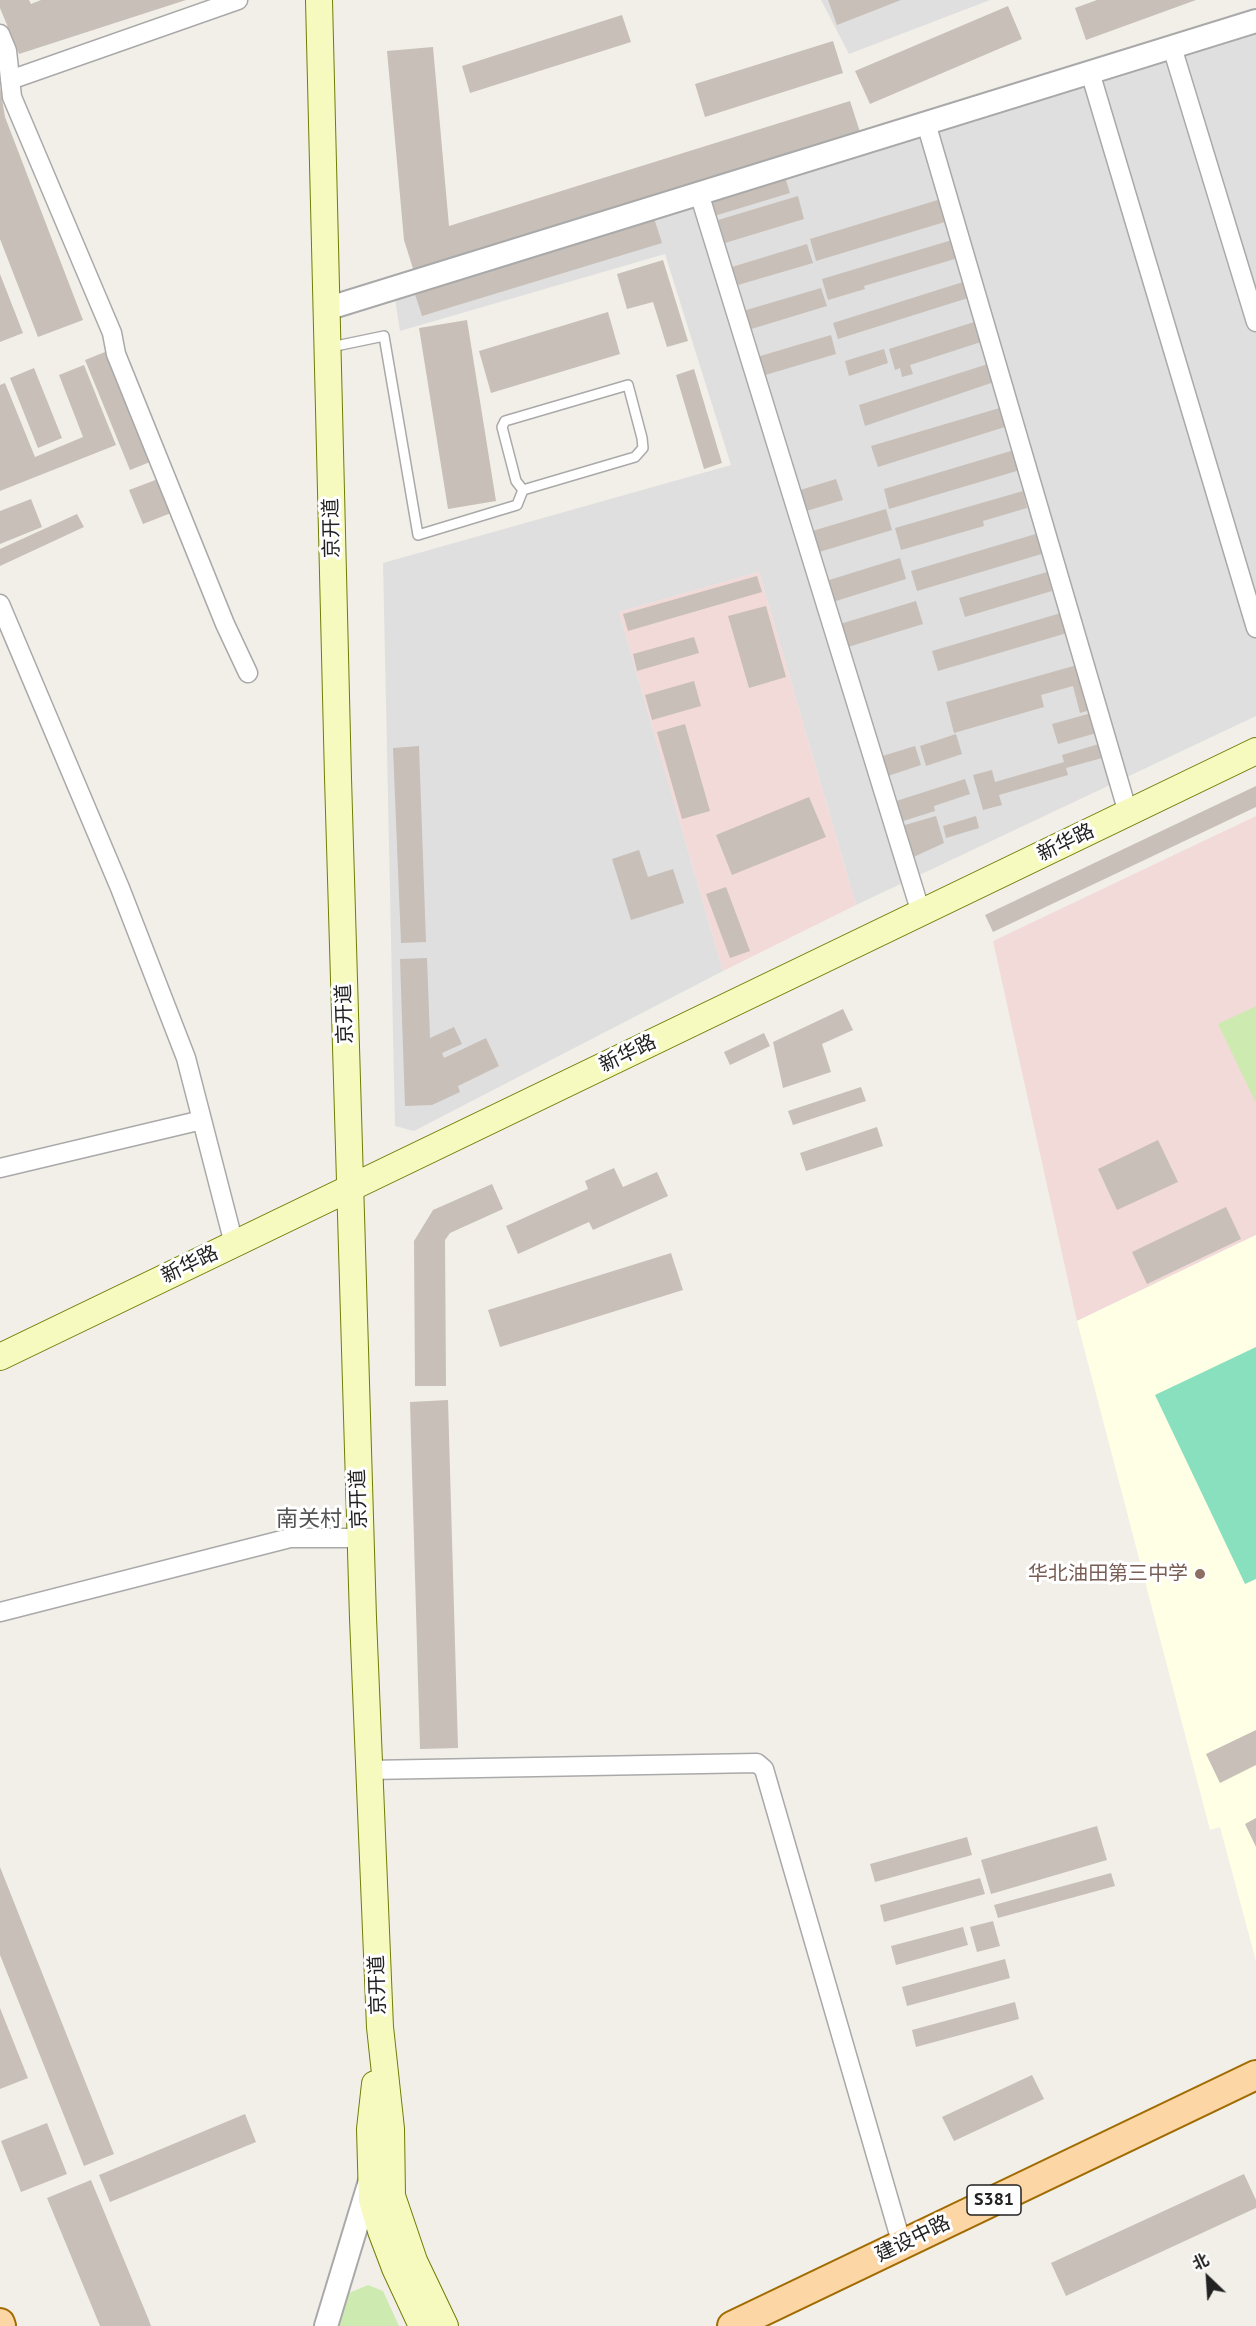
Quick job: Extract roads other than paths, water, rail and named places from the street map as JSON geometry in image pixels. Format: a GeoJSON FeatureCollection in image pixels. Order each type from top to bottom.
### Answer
{"type":"FeatureCollection","features":[{"type":"Feature","properties":{"kind":"main road","name":"京开道"},"geometry":{"type":"LineString","coordinates":[[319,0],[350,1188],[369,1770],[380,2027]]}},
{"type":"Feature","properties":{"kind":"main road","name":"新华路"},"geometry":{"type":"LineString","coordinates":[[0,1357],[1256,751]]}},
{"type":"Feature","properties":{"kind":"main road"},"geometry":{"type":"LineString","coordinates":[[380,2027],[370,2129],[372,2200],[381,2231],[422,2326]]}},
{"type":"Feature","properties":{"kind":"main road"},"geometry":{"type":"LineString","coordinates":[[380,2027],[391,2129],[392,2196],[414,2261],[445,2326]]}},
{"type":"Feature","properties":{"kind":"main road","name":"建设中路"},"geometry":{"type":"LineString","coordinates":[[732,2326],[1256,2075]]}},
{"type":"Feature","properties":{"kind":"main road","name":"建设中路"},"geometry":{"type":"LineString","coordinates":[[777,2326],[1256,2097]]}},
{"type":"Feature","properties":{"kind":"street"},"geometry":{"type":"LineString","coordinates":[[10,80],[238,0]]}},
{"type":"Feature","properties":{"kind":"street"},"geometry":{"type":"LineString","coordinates":[[326,309],[1256,21]]}},
{"type":"Feature","properties":{"kind":"street"},"geometry":{"type":"LineString","coordinates":[[0,34],[7,51],[12,97],[112,333],[116,354],[225,624],[248,673]]}},
{"type":"Feature","properties":{"kind":"street"},"geometry":{"type":"LineString","coordinates":[[1172,47],[1256,322]]}},
{"type":"Feature","properties":{"kind":"street"},"geometry":{"type":"LineString","coordinates":[[1090,72],[1256,628]]}},
{"type":"Feature","properties":{"kind":"street"},"geometry":{"type":"LineString","coordinates":[[926,123],[1128,813]]}},
{"type":"Feature","properties":{"kind":"street"},"geometry":{"type":"LineString","coordinates":[[699,193],[921,913]]}},
{"type":"Feature","properties":{"kind":"street"},"geometry":{"type":"LineString","coordinates":[[0,604],[120,888],[186,1058],[234,1245]]}},
{"type":"Feature","properties":{"kind":"street"},"geometry":{"type":"LineString","coordinates":[[0,1168],[202,1120]]}},
{"type":"Feature","properties":{"kind":"street"},"geometry":{"type":"LineString","coordinates":[[0,1612],[290,1538],[361,1538]]}},
{"type":"Feature","properties":{"kind":"street"},"geometry":{"type":"LineString","coordinates":[[369,1770],[757,1763],[764,1769],[902,2245]]}},
{"type":"Feature","properties":{"kind":"street"},"geometry":{"type":"LineString","coordinates":[[326,2326],[371,2178]]}},
{"type":"Feature","properties":{"kind":"lane"},"geometry":{"type":"LineString","coordinates":[[327,348],[384,336],[418,535],[517,505],[523,490]]}},
{"type":"Feature","properties":{"kind":"lane"},"geometry":{"type":"LineString","coordinates":[[628,385],[643,448],[635,457],[523,490],[516,481],[513,470],[502,427],[505,421],[628,385]]}},
{"type":"Feature","properties":{"kind":"place","name":"华北油田第三中学"},"geometry":{"type":"Point","coordinates":[1200,1574]}},
{"type":"Feature","properties":{"kind":"district","name":"南关村"},"geometry":{"type":"Point","coordinates":[309,1520]}}]}
